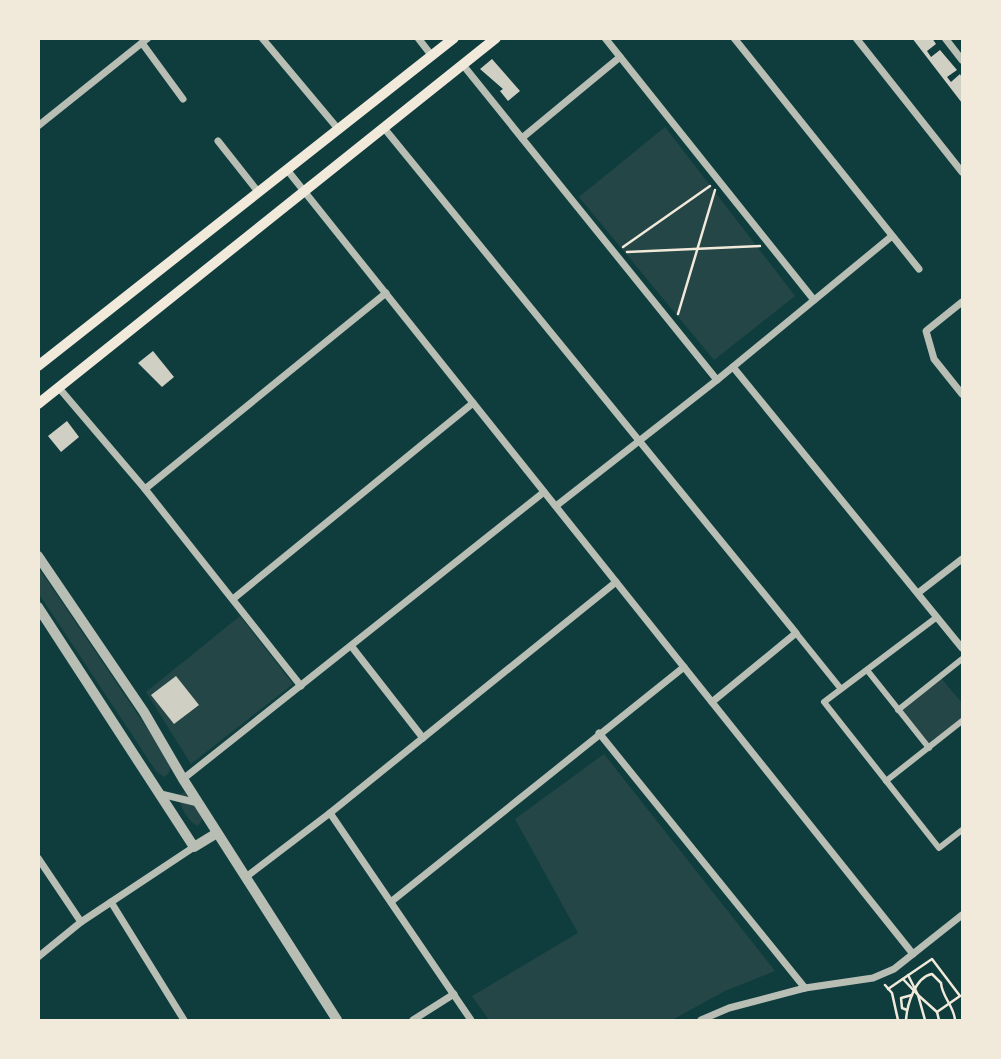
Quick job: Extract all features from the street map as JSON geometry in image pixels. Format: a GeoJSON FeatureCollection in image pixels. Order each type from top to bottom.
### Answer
{"type":"FeatureCollection","features":[{"type":"Feature","properties":{"kind":"main road"},"geometry":{"type":"LineString","coordinates":[[38,366],[454,38]]}},
{"type":"Feature","properties":{"kind":"main road"},"geometry":{"type":"LineString","coordinates":[[38,404],[496,38]]}},
{"type":"Feature","properties":{"kind":"street"},"geometry":{"type":"LineString","coordinates":[[262,38],[338,130]]}},
{"type":"Feature","properties":{"kind":"street"},"geometry":{"type":"LineString","coordinates":[[418,38],[432,56]]}},
{"type":"Feature","properties":{"kind":"street"},"geometry":{"type":"LineString","coordinates":[[606,38],[814,300]]}},
{"type":"Feature","properties":{"kind":"street"},"geometry":{"type":"LineString","coordinates":[[734,38],[919,269]]}},
{"type":"Feature","properties":{"kind":"street"},"geometry":{"type":"LineString","coordinates":[[856,38],[962,172]]}},
{"type":"Feature","properties":{"kind":"street"},"geometry":{"type":"LineString","coordinates":[[946,38],[962,60]]}},
{"type":"Feature","properties":{"kind":"street"},"geometry":{"type":"LineString","coordinates":[[38,125],[145,41],[183,99]]}},
{"type":"Feature","properties":{"kind":"street"},"geometry":{"type":"LineString","coordinates":[[522,138],[620,57]]}},
{"type":"Feature","properties":{"kind":"street"},"geometry":{"type":"LineString","coordinates":[[463,65],[718,380]]}},
{"type":"Feature","properties":{"kind":"street"},"geometry":{"type":"LineString","coordinates":[[384,128],[841,689]]}},
{"type":"Feature","properties":{"kind":"street"},"geometry":{"type":"LineString","coordinates":[[218,141],[259,193]]}},
{"type":"Feature","properties":{"kind":"street"},"geometry":{"type":"LineString","coordinates":[[288,170],[914,954]]}},
{"type":"Feature","properties":{"kind":"street"},"geometry":{"type":"LineString","coordinates":[[555,506],[718,380],[892,236]]}},
{"type":"Feature","properties":{"kind":"street"},"geometry":{"type":"LineString","coordinates":[[145,489],[386,293]]}},
{"type":"Feature","properties":{"kind":"street"},"geometry":{"type":"LineString","coordinates":[[961,307],[926,331],[934,359],[962,394]]}},
{"type":"Feature","properties":{"kind":"street"},"geometry":{"type":"LineString","coordinates":[[733,367],[962,649]]}},
{"type":"Feature","properties":{"kind":"street"},"geometry":{"type":"LineString","coordinates":[[59,388],[145,489],[301,686]]}},
{"type":"Feature","properties":{"kind":"street"},"geometry":{"type":"LineString","coordinates":[[233,599],[473,403]]}},
{"type":"Feature","properties":{"kind":"street"},"geometry":{"type":"LineString","coordinates":[[183,779],[544,492]]}},
{"type":"Feature","properties":{"kind":"street"},"geometry":{"type":"LineString","coordinates":[[38,556],[144,712],[198,803],[337,1020]]}},
{"type":"Feature","properties":{"kind":"street"},"geometry":{"type":"LineString","coordinates":[[918,593],[962,559]]}},
{"type":"Feature","properties":{"kind":"street"},"geometry":{"type":"LineString","coordinates":[[246,877],[330,813],[616,582]]}},
{"type":"Feature","properties":{"kind":"street"},"geometry":{"type":"LineString","coordinates":[[38,607],[194,847]]}},
{"type":"Feature","properties":{"kind":"street"},"geometry":{"type":"LineString","coordinates":[[937,617],[824,702],[939,848],[962,831]]}},
{"type":"Feature","properties":{"kind":"street"},"geometry":{"type":"LineString","coordinates":[[712,702],[796,633]]}},
{"type":"Feature","properties":{"kind":"street"},"geometry":{"type":"LineString","coordinates":[[352,647],[423,738]]}},
{"type":"Feature","properties":{"kind":"street"},"geometry":{"type":"LineString","coordinates":[[898,710],[962,659]]}},
{"type":"Feature","properties":{"kind":"street"},"geometry":{"type":"LineString","coordinates":[[392,901],[684,667]]}},
{"type":"Feature","properties":{"kind":"street"},"geometry":{"type":"LineString","coordinates":[[867,670],[929,748]]}},
{"type":"Feature","properties":{"kind":"street"},"geometry":{"type":"LineString","coordinates":[[886,781],[961,725]]}},
{"type":"Feature","properties":{"kind":"street"},"geometry":{"type":"LineString","coordinates":[[599,733],[805,988]]}},
{"type":"Feature","properties":{"kind":"street"},"geometry":{"type":"LineString","coordinates":[[161,794],[198,803]]}},
{"type":"Feature","properties":{"kind":"street"},"geometry":{"type":"LineString","coordinates":[[330,813],[471,1020]]}},
{"type":"Feature","properties":{"kind":"street"},"geometry":{"type":"LineString","coordinates":[[38,957],[81,922],[218,833]]}},
{"type":"Feature","properties":{"kind":"street"},"geometry":{"type":"LineString","coordinates":[[38,858],[81,922]]}},
{"type":"Feature","properties":{"kind":"street"},"geometry":{"type":"LineString","coordinates":[[111,902],[184,1020]]}},
{"type":"Feature","properties":{"kind":"street"},"geometry":{"type":"LineString","coordinates":[[701,1020],[729,1008],[805,988],[878,976],[914,954],[962,915]]}},
{"type":"Feature","properties":{"kind":"street"},"geometry":{"type":"LineString","coordinates":[[413,1020],[454,994]]}},
{"type":"Feature","properties":{"kind":"path"},"geometry":{"type":"LineString","coordinates":[[674,326],[718,180]]}},
{"type":"Feature","properties":{"kind":"path"},"geometry":{"type":"LineString","coordinates":[[615,253],[718,180]]}},
{"type":"Feature","properties":{"kind":"path"},"geometry":{"type":"LineString","coordinates":[[615,253],[771,246]]}},
{"type":"Feature","properties":{"kind":"path"},"geometry":{"type":"LineString","coordinates":[[888,989],[932,959],[960,996],[937,1012]]}},
{"type":"Feature","properties":{"kind":"path"},"geometry":{"type":"LineString","coordinates":[[906,1020],[907,1010],[925,975],[932,974],[939,979],[955,1020]]}},
{"type":"Feature","properties":{"kind":"path"},"geometry":{"type":"LineString","coordinates":[[939,979],[944,974]]}},
{"type":"Feature","properties":{"kind":"path"},"geometry":{"type":"LineString","coordinates":[[908,975],[923,1020]]}},
{"type":"Feature","properties":{"kind":"path"},"geometry":{"type":"LineString","coordinates":[[878,976],[888,989],[898,1020]]}},
{"type":"Feature","properties":{"kind":"path"},"geometry":{"type":"LineString","coordinates":[[902,978],[937,1012],[939,1020]]}},
{"type":"Feature","properties":{"kind":"path"},"geometry":{"type":"LineString","coordinates":[[907,1010],[902,1008],[901,998],[916,993]]}},
{"type":"Feature","properties":{"kind":"shaded area"},"geometry":{"type":"Polygon","coordinates":[[[665,127],[795,296],[714,360],[579,197],[665,127]]]}},
{"type":"Feature","properties":{"kind":"shaded area"},"geometry":{"type":"Polygon","coordinates":[[[38,567],[168,759],[170,769],[164,777],[156,771],[39,594],[38,567]]]}},
{"type":"Feature","properties":{"kind":"shaded area"},"geometry":{"type":"Polygon","coordinates":[[[240,616],[293,684],[191,764],[146,692],[240,616]]]}},
{"type":"Feature","properties":{"kind":"shaded area"},"geometry":{"type":"Polygon","coordinates":[[[940,677],[962,703],[962,721],[929,748],[898,710],[940,677]]]}},
{"type":"Feature","properties":{"kind":"shaded area"},"geometry":{"type":"Polygon","coordinates":[[[604,754],[775,971],[725,991],[672,1020],[489,1020],[472,996],[578,933],[515,819],[604,754]]]}},
{"type":"Feature","properties":{"kind":"shaded area"},"geometry":{"type":"Polygon","coordinates":[[[185,792],[203,818],[198,826],[187,817],[182,807],[179,794],[185,792]]]}},
{"type":"Feature","properties":{"kind":"building"},"geometry":{"type":"Polygon","coordinates":[[[912,38],[932,38],[936,44],[927,51],[931,57],[940,50],[957,70],[947,77],[951,82],[960,74],[962,103],[912,38]]]}},
{"type":"Feature","properties":{"kind":"building"},"geometry":{"type":"Polygon","coordinates":[[[492,59],[520,91],[508,101],[500,91],[503,89],[480,69],[492,59]]]}},
{"type":"Feature","properties":{"kind":"building"},"geometry":{"type":"Polygon","coordinates":[[[153,351],[174,377],[162,387],[138,363],[153,351]]]}},
{"type":"Feature","properties":{"kind":"building"},"geometry":{"type":"Polygon","coordinates":[[[67,421],[79,437],[61,452],[48,436],[67,421]]]}},
{"type":"Feature","properties":{"kind":"building"},"geometry":{"type":"Polygon","coordinates":[[[176,676],[199,705],[174,724],[151,695],[176,676]]]}}]}
